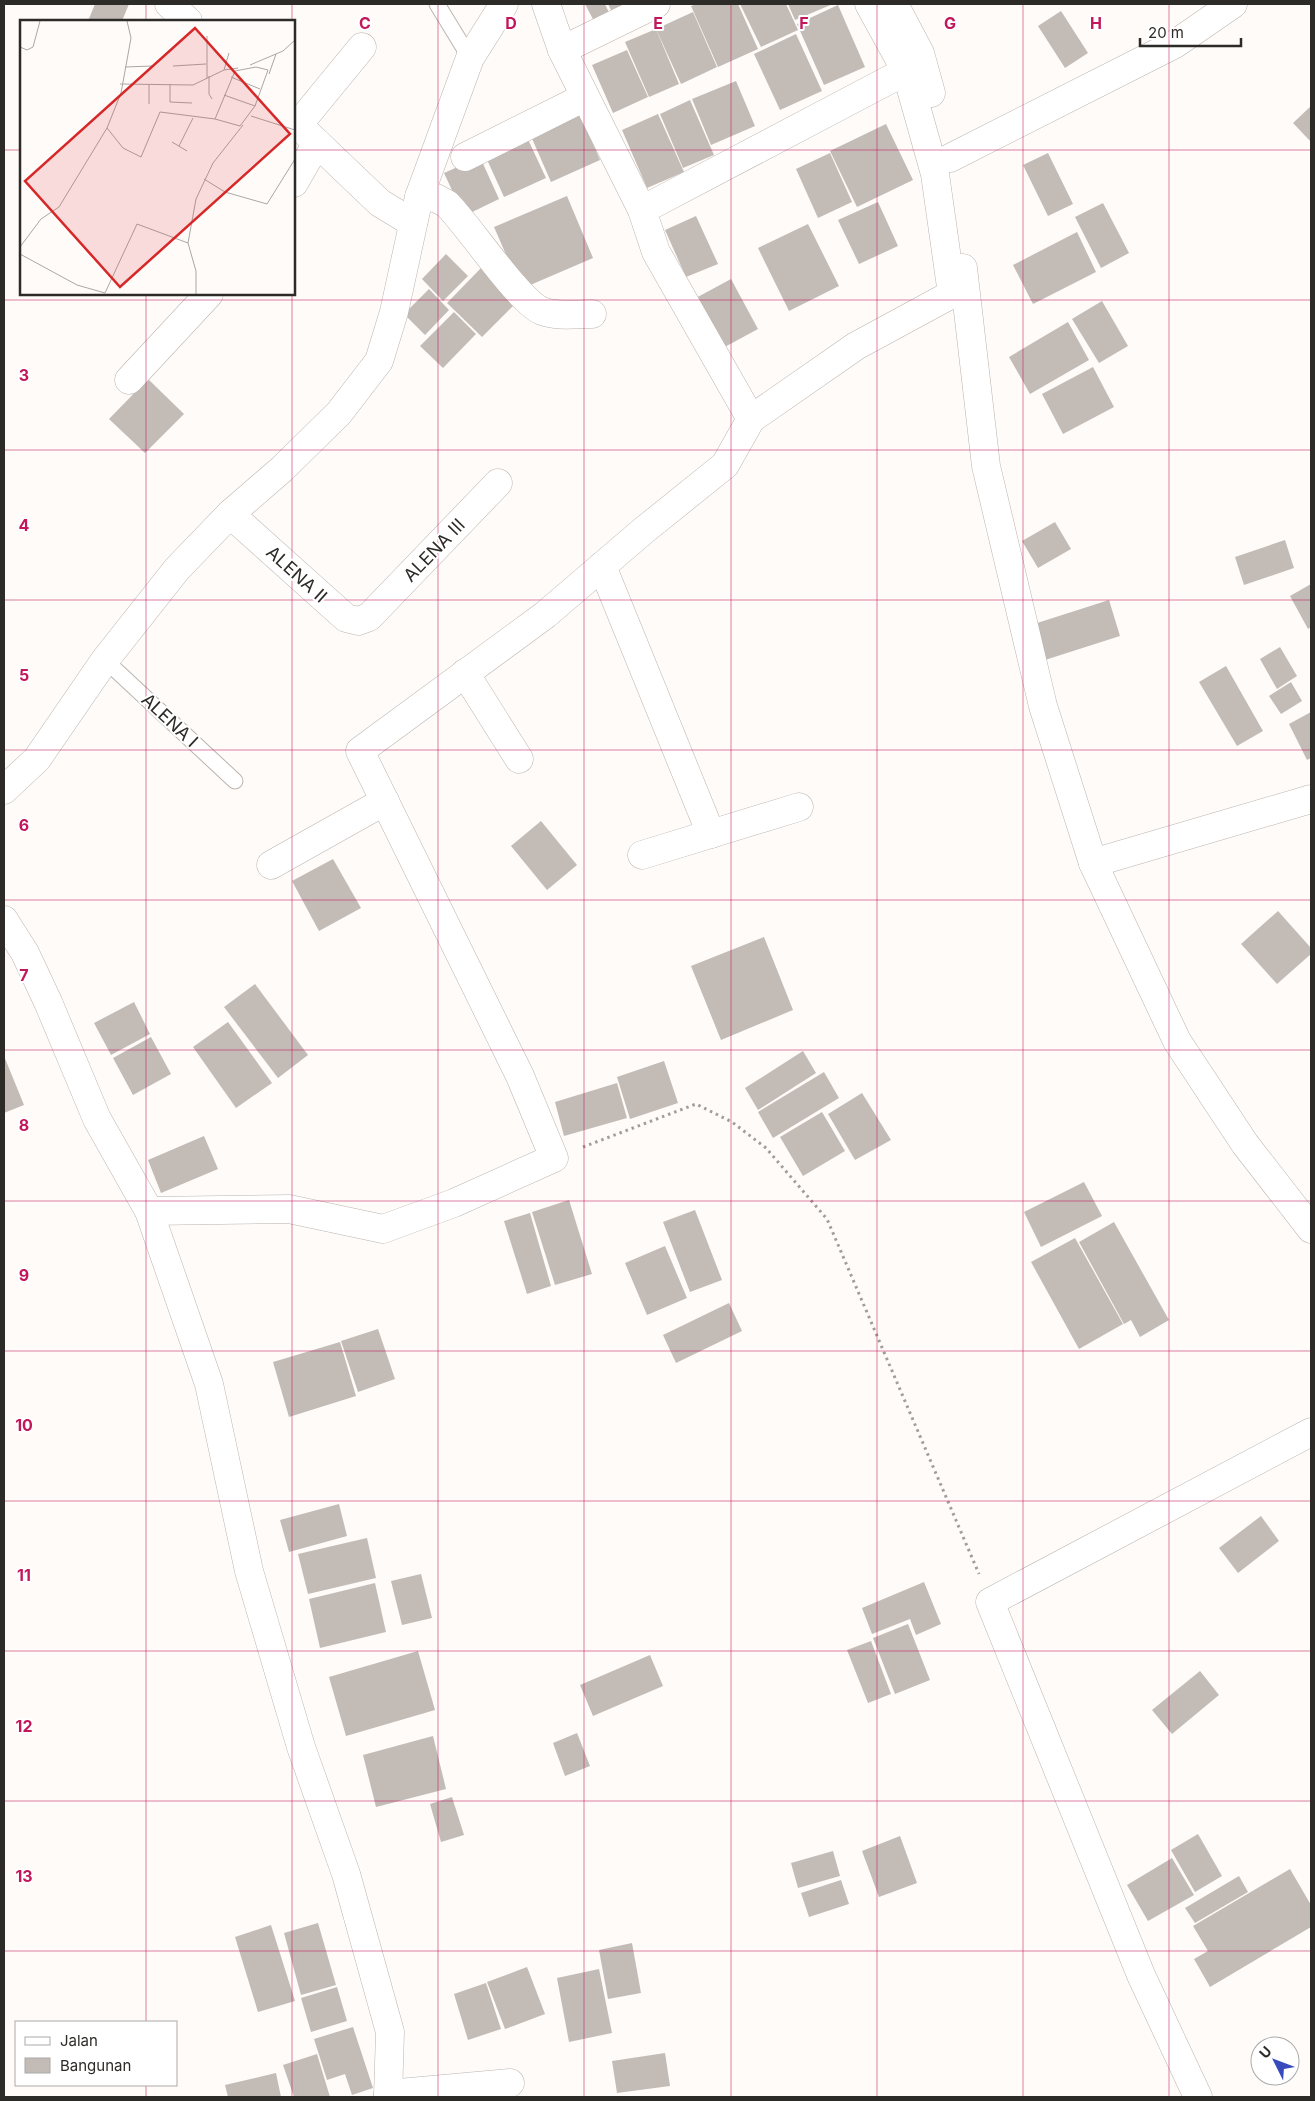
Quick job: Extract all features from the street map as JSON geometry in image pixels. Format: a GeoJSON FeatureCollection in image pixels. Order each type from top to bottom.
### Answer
{"type":"FeatureCollection","features":[{"type":"Feature","properties":{"kind":"street"},"geometry":{"type":"LineString","coordinates":[[169,4],[187,20]]}},
{"type":"Feature","properties":{"kind":"street"},"geometry":{"type":"LineString","coordinates":[[4,790],[37,759],[104,660],[177,569],[230,514],[282,470],[339,413],[378,361],[394,312],[416,210],[470,58],[504,4]]}},
{"type":"Feature","properties":{"kind":"street"},"geometry":{"type":"LineString","coordinates":[[546,4],[562,50],[642,210],[656,252],[751,419]]}},
{"type":"Feature","properties":{"kind":"street"},"geometry":{"type":"LineString","coordinates":[[562,50],[656,4]]}},
{"type":"Feature","properties":{"kind":"street"},"geometry":{"type":"LineString","coordinates":[[149,1212],[289,1210],[383,1229],[454,1203],[554,1158],[520,1076],[360,751],[545,615],[725,465],[751,419],[856,346],[952,294],[935,174],[906,71],[870,4]]}},
{"type":"Feature","properties":{"kind":"street"},"geometry":{"type":"LineString","coordinates":[[894,4],[920,54],[950,158],[986,466],[1043,706],[1093,862],[1177,1041],[1245,1144],[1311,1229]]}},
{"type":"Feature","properties":{"kind":"street"},"geometry":{"type":"LineString","coordinates":[[950,158],[1175,44],[1233,4]]}},
{"type":"Feature","properties":{"kind":"street"},"geometry":{"type":"LineString","coordinates":[[295,177],[303,130],[362,47]]}},
{"type":"Feature","properties":{"kind":"street"},"geometry":{"type":"LineString","coordinates":[[642,210],[906,71]]}},
{"type":"Feature","properties":{"kind":"street"},"geometry":{"type":"LineString","coordinates":[[464,157],[585,97]]}},
{"type":"Feature","properties":{"kind":"street"},"geometry":{"type":"LineString","coordinates":[[303,130],[380,203],[416,210],[436,198],[446,204],[522,294],[540,310],[564,315],[592,314]]}},
{"type":"Feature","properties":{"kind":"street"},"geometry":{"type":"LineString","coordinates":[[129,380],[208,295]]}},
{"type":"Feature","properties":{"kind":"street","name":"ALENA III"},"geometry":{"type":"LineString","coordinates":[[369,616],[498,483]]}},
{"type":"Feature","properties":{"kind":"street","name":"ALENA II"},"geometry":{"type":"LineString","coordinates":[[230,514],[346,618],[358,621],[369,616]]}},
{"type":"Feature","properties":{"kind":"street"},"geometry":{"type":"LineString","coordinates":[[602,566],[711,834]]}},
{"type":"Feature","properties":{"kind":"street"},"geometry":{"type":"LineString","coordinates":[[465,673],[519,759]]}},
{"type":"Feature","properties":{"kind":"street"},"geometry":{"type":"LineString","coordinates":[[1093,862],[1311,799]]}},
{"type":"Feature","properties":{"kind":"street"},"geometry":{"type":"LineString","coordinates":[[271,865],[385,801]]}},
{"type":"Feature","properties":{"kind":"street"},"geometry":{"type":"LineString","coordinates":[[642,855],[799,807]]}},
{"type":"Feature","properties":{"kind":"street"},"geometry":{"type":"LineString","coordinates":[[4,920],[24,953],[48,1002],[97,1119],[149,1212],[209,1384],[252,1580],[301,1747],[346,1874],[390,2032],[388,2095],[510,2083]]}},
{"type":"Feature","properties":{"kind":"street"},"geometry":{"type":"LineString","coordinates":[[1198,2097],[1141,1975],[990,1602],[1311,1432]]}},
{"type":"Feature","properties":{"kind":"lane"},"geometry":{"type":"LineString","coordinates":[[437,4],[470,58]]}},
{"type":"Feature","properties":{"kind":"lane","name":"ALENA I"},"geometry":{"type":"LineString","coordinates":[[104,660],[235,780]]}},
{"type":"Feature","properties":{"kind":"path"},"geometry":{"type":"LineString","coordinates":[[554,1158],[696,1104],[732,1122],[766,1148],[827,1219],[990,1602]]}},
{"type":"Feature","properties":{"kind":"building"},"geometry":{"type":"Polygon","coordinates":[[[95,4],[129,4],[122,20],[88,20],[95,4]]]}},
{"type":"Feature","properties":{"kind":"building"},"geometry":{"type":"Polygon","coordinates":[[[585,4],[605,4],[611,17],[595,23],[585,4]]]}},
{"type":"Feature","properties":{"kind":"building"},"geometry":{"type":"Polygon","coordinates":[[[608,4],[644,4],[615,18],[608,4]]]}},
{"type":"Feature","properties":{"kind":"building"},"geometry":{"type":"Polygon","coordinates":[[[697,4],[738,4],[758,49],[718,67],[691,6],[697,4]]]}},
{"type":"Feature","properties":{"kind":"building"},"geometry":{"type":"Polygon","coordinates":[[[740,4],[786,4],[798,30],[761,47],[740,4]]]}},
{"type":"Feature","properties":{"kind":"building"},"geometry":{"type":"Polygon","coordinates":[[[788,4],[833,4],[795,20],[788,4]]]}},
{"type":"Feature","properties":{"kind":"building"},"geometry":{"type":"Polygon","coordinates":[[[838,5],[865,67],[824,85],[797,24],[838,5]]]}},
{"type":"Feature","properties":{"kind":"building"},"geometry":{"type":"Polygon","coordinates":[[[1061,11],[1088,53],[1065,68],[1038,26],[1061,11]]]}},
{"type":"Feature","properties":{"kind":"building"},"geometry":{"type":"Polygon","coordinates":[[[693,12],[717,67],[681,84],[656,29],[693,12]]]}},
{"type":"Feature","properties":{"kind":"building"},"geometry":{"type":"Polygon","coordinates":[[[656,29],[679,84],[649,97],[625,42],[656,29]]]}},
{"type":"Feature","properties":{"kind":"building"},"geometry":{"type":"Polygon","coordinates":[[[796,34],[822,91],[780,110],[754,54],[796,34]]]}},
{"type":"Feature","properties":{"kind":"building"},"geometry":{"type":"Polygon","coordinates":[[[627,50],[648,97],[613,113],[592,65],[627,50]]]}},
{"type":"Feature","properties":{"kind":"building"},"geometry":{"type":"Polygon","coordinates":[[[736,81],[755,126],[711,145],[692,99],[736,81]]]}},
{"type":"Feature","properties":{"kind":"building"},"geometry":{"type":"Polygon","coordinates":[[[690,100],[714,155],[683,168],[660,114],[690,100]]]}},
{"type":"Feature","properties":{"kind":"building"},"geometry":{"type":"Polygon","coordinates":[[[1311,106],[1311,142],[1293,123],[1311,106]]]}},
{"type":"Feature","properties":{"kind":"building"},"geometry":{"type":"Polygon","coordinates":[[[579,112],[600,160],[551,182],[530,134],[579,112]]]}},
{"type":"Feature","properties":{"kind":"building"},"geometry":{"type":"Polygon","coordinates":[[[658,114],[684,172],[647,188],[622,130],[658,114]]]}},
{"type":"Feature","properties":{"kind":"building"},"geometry":{"type":"Polygon","coordinates":[[[886,124],[913,180],[857,207],[830,151],[886,124]]]}},
{"type":"Feature","properties":{"kind":"building"},"geometry":{"type":"Polygon","coordinates":[[[525,133],[546,178],[504,197],[484,153],[525,133]]]}},
{"type":"Feature","properties":{"kind":"building"},"geometry":{"type":"Polygon","coordinates":[[[830,153],[852,202],[818,218],[796,169],[830,153]]]}},
{"type":"Feature","properties":{"kind":"building"},"geometry":{"type":"Polygon","coordinates":[[[1048,153],[1073,204],[1048,216],[1023,165],[1048,153]]]}},
{"type":"Feature","properties":{"kind":"building"},"geometry":{"type":"Polygon","coordinates":[[[480,157],[499,199],[464,216],[444,173],[480,157]]]}},
{"type":"Feature","properties":{"kind":"building"},"geometry":{"type":"Polygon","coordinates":[[[567,196],[593,258],[521,289],[494,227],[567,196]]]}},
{"type":"Feature","properties":{"kind":"building"},"geometry":{"type":"Polygon","coordinates":[[[878,202],[898,246],[859,264],[838,220],[878,202]]]}},
{"type":"Feature","properties":{"kind":"building"},"geometry":{"type":"Polygon","coordinates":[[[1103,203],[1129,253],[1101,268],[1075,217],[1103,203]]]}},
{"type":"Feature","properties":{"kind":"building"},"geometry":{"type":"Polygon","coordinates":[[[696,216],[718,264],[686,277],[665,230],[696,216]]]}},
{"type":"Feature","properties":{"kind":"building"},"geometry":{"type":"Polygon","coordinates":[[[808,224],[839,286],[789,311],[758,248],[808,224]]]}},
{"type":"Feature","properties":{"kind":"building"},"geometry":{"type":"Polygon","coordinates":[[[1077,232],[1096,272],[1033,304],[1013,265],[1077,232]]]}},
{"type":"Feature","properties":{"kind":"building"},"geometry":{"type":"Polygon","coordinates":[[[446,254],[468,276],[443,301],[422,279],[446,254]]]}},
{"type":"Feature","properties":{"kind":"building"},"geometry":{"type":"Polygon","coordinates":[[[482,267],[517,302],[482,337],[447,303],[482,267]]]}},
{"type":"Feature","properties":{"kind":"building"},"geometry":{"type":"Polygon","coordinates":[[[731,279],[758,329],[721,349],[694,299],[731,279]]]}},
{"type":"Feature","properties":{"kind":"building"},"geometry":{"type":"Polygon","coordinates":[[[429,289],[449,310],[425,335],[404,314],[429,289]]]}},
{"type":"Feature","properties":{"kind":"building"},"geometry":{"type":"Polygon","coordinates":[[[1102,301],[1128,346],[1099,363],[1072,319],[1102,301]]]}},
{"type":"Feature","properties":{"kind":"building"},"geometry":{"type":"Polygon","coordinates":[[[454,312],[476,334],[443,368],[420,346],[454,312]]]}},
{"type":"Feature","properties":{"kind":"building"},"geometry":{"type":"Polygon","coordinates":[[[1068,322],[1089,360],[1030,394],[1009,357],[1068,322]]]}},
{"type":"Feature","properties":{"kind":"building"},"geometry":{"type":"Polygon","coordinates":[[[1093,367],[1114,407],[1063,434],[1042,394],[1093,367]]]}},
{"type":"Feature","properties":{"kind":"building"},"geometry":{"type":"Polygon","coordinates":[[[148,379],[184,414],[145,453],[109,419],[148,379]]]}},
{"type":"Feature","properties":{"kind":"building"},"geometry":{"type":"Polygon","coordinates":[[[1055,522],[1071,549],[1038,568],[1022,541],[1055,522]]]}},
{"type":"Feature","properties":{"kind":"building"},"geometry":{"type":"Polygon","coordinates":[[[1285,540],[1294,568],[1244,585],[1235,557],[1285,540]]]}},
{"type":"Feature","properties":{"kind":"building"},"geometry":{"type":"Polygon","coordinates":[[[1311,584],[1311,627],[1308,629],[1290,596],[1311,584]]]}},
{"type":"Feature","properties":{"kind":"building"},"geometry":{"type":"Polygon","coordinates":[[[1109,600],[1120,636],[1045,660],[1034,624],[1109,600]]]}},
{"type":"Feature","properties":{"kind":"building"},"geometry":{"type":"Polygon","coordinates":[[[1280,647],[1297,676],[1277,689],[1260,659],[1280,647]]]}},
{"type":"Feature","properties":{"kind":"building"},"geometry":{"type":"Polygon","coordinates":[[[1226,666],[1263,731],[1237,746],[1199,682],[1226,666]]]}},
{"type":"Feature","properties":{"kind":"building"},"geometry":{"type":"Polygon","coordinates":[[[1291,682],[1302,701],[1281,714],[1269,696],[1291,682]]]}},
{"type":"Feature","properties":{"kind":"building"},"geometry":{"type":"Polygon","coordinates":[[[1311,712],[1311,758],[1307,760],[1289,724],[1311,712]]]}},
{"type":"Feature","properties":{"kind":"building"},"geometry":{"type":"Polygon","coordinates":[[[541,821],[577,865],[547,890],[511,846],[541,821]]]}},
{"type":"Feature","properties":{"kind":"building"},"geometry":{"type":"Polygon","coordinates":[[[333,859],[361,908],[319,931],[292,881],[333,859]]]}},
{"type":"Feature","properties":{"kind":"building"},"geometry":{"type":"Polygon","coordinates":[[[1278,911],[1311,948],[1311,954],[1277,984],[1241,944],[1278,911]]]}},
{"type":"Feature","properties":{"kind":"building"},"geometry":{"type":"Polygon","coordinates":[[[764,937],[793,1010],[721,1040],[691,966],[764,937]]]}},
{"type":"Feature","properties":{"kind":"building"},"geometry":{"type":"Polygon","coordinates":[[[255,984],[308,1055],[278,1078],[224,1007],[255,984]]]}},
{"type":"Feature","properties":{"kind":"building"},"geometry":{"type":"Polygon","coordinates":[[[134,1002],[150,1034],[111,1055],[94,1023],[134,1002]]]}},
{"type":"Feature","properties":{"kind":"building"},"geometry":{"type":"Polygon","coordinates":[[[228,1022],[272,1083],[236,1108],[193,1047],[228,1022]]]}},
{"type":"Feature","properties":{"kind":"building"},"geometry":{"type":"Polygon","coordinates":[[[151,1037],[171,1074],[133,1095],[113,1058],[151,1037]]]}},
{"type":"Feature","properties":{"kind":"building"},"geometry":{"type":"Polygon","coordinates":[[[803,1051],[816,1073],[758,1110],[745,1088],[803,1051]]]}},
{"type":"Feature","properties":{"kind":"building"},"geometry":{"type":"Polygon","coordinates":[[[4,1056],[24,1105],[4,1113],[4,1056]]]}},
{"type":"Feature","properties":{"kind":"building"},"geometry":{"type":"Polygon","coordinates":[[[664,1061],[678,1103],[630,1119],[617,1077],[664,1061]]]}},
{"type":"Feature","properties":{"kind":"building"},"geometry":{"type":"Polygon","coordinates":[[[824,1072],[839,1098],[773,1138],[758,1112],[824,1072]]]}},
{"type":"Feature","properties":{"kind":"building"},"geometry":{"type":"Polygon","coordinates":[[[617,1083],[627,1118],[564,1136],[555,1102],[617,1083]]]}},
{"type":"Feature","properties":{"kind":"building"},"geometry":{"type":"Polygon","coordinates":[[[862,1093],[891,1140],[855,1160],[828,1114],[862,1093]]]}},
{"type":"Feature","properties":{"kind":"building"},"geometry":{"type":"Polygon","coordinates":[[[822,1112],[845,1151],[803,1176],[780,1137],[822,1112]]]}},
{"type":"Feature","properties":{"kind":"building"},"geometry":{"type":"Polygon","coordinates":[[[204,1136],[218,1169],[161,1193],[148,1160],[204,1136]]]}},
{"type":"Feature","properties":{"kind":"building"},"geometry":{"type":"Polygon","coordinates":[[[1084,1182],[1102,1216],[1041,1247],[1024,1212],[1084,1182]]]}},
{"type":"Feature","properties":{"kind":"building"},"geometry":{"type":"Polygon","coordinates":[[[569,1200],[592,1274],[555,1285],[532,1212],[569,1200]]]}},
{"type":"Feature","properties":{"kind":"building"},"geometry":{"type":"Polygon","coordinates":[[[695,1210],[722,1280],[690,1292],[663,1222],[695,1210]]]}},
{"type":"Feature","properties":{"kind":"building"},"geometry":{"type":"Polygon","coordinates":[[[530,1213],[551,1286],[527,1294],[504,1221],[530,1213]]]}},
{"type":"Feature","properties":{"kind":"building"},"geometry":{"type":"Polygon","coordinates":[[[1114,1222],[1169,1320],[1140,1337],[1131,1320],[1124,1324],[1079,1242],[1114,1222]]]}},
{"type":"Feature","properties":{"kind":"building"},"geometry":{"type":"Polygon","coordinates":[[[1075,1238],[1123,1324],[1079,1349],[1031,1262],[1075,1238]]]}},
{"type":"Feature","properties":{"kind":"building"},"geometry":{"type":"Polygon","coordinates":[[[665,1246],[687,1298],[647,1315],[625,1263],[665,1246]]]}},
{"type":"Feature","properties":{"kind":"building"},"geometry":{"type":"Polygon","coordinates":[[[729,1303],[742,1331],[676,1363],[663,1335],[729,1303]]]}},
{"type":"Feature","properties":{"kind":"building"},"geometry":{"type":"Polygon","coordinates":[[[378,1329],[395,1379],[358,1392],[341,1341],[378,1329]]]}},
{"type":"Feature","properties":{"kind":"building"},"geometry":{"type":"Polygon","coordinates":[[[340,1342],[356,1396],[289,1417],[273,1362],[340,1342]]]}},
{"type":"Feature","properties":{"kind":"building"},"geometry":{"type":"Polygon","coordinates":[[[339,1504],[347,1536],[289,1552],[280,1520],[339,1504]]]}},
{"type":"Feature","properties":{"kind":"building"},"geometry":{"type":"Polygon","coordinates":[[[1261,1516],[1279,1541],[1238,1573],[1219,1548],[1261,1516]]]}},
{"type":"Feature","properties":{"kind":"building"},"geometry":{"type":"Polygon","coordinates":[[[367,1538],[376,1578],[308,1594],[298,1554],[367,1538]]]}},
{"type":"Feature","properties":{"kind":"building"},"geometry":{"type":"Polygon","coordinates":[[[421,1574],[432,1618],[402,1625],[391,1581],[421,1574]]]}},
{"type":"Feature","properties":{"kind":"building"},"geometry":{"type":"Polygon","coordinates":[[[924,1582],[941,1624],[916,1635],[910,1619],[872,1634],[862,1608],[924,1582]]]}},
{"type":"Feature","properties":{"kind":"building"},"geometry":{"type":"Polygon","coordinates":[[[375,1583],[386,1632],[320,1648],[309,1599],[375,1583]]]}},
{"type":"Feature","properties":{"kind":"building"},"geometry":{"type":"Polygon","coordinates":[[[908,1624],[930,1680],[895,1694],[873,1638],[908,1624]]]}},
{"type":"Feature","properties":{"kind":"building"},"geometry":{"type":"Polygon","coordinates":[[[871,1641],[891,1694],[868,1703],[847,1650],[871,1641]]]}},
{"type":"Feature","properties":{"kind":"building"},"geometry":{"type":"Polygon","coordinates":[[[418,1651],[435,1710],[346,1736],[329,1677],[418,1651]]]}},
{"type":"Feature","properties":{"kind":"building"},"geometry":{"type":"Polygon","coordinates":[[[650,1655],[663,1686],[593,1716],[580,1685],[650,1655]]]}},
{"type":"Feature","properties":{"kind":"building"},"geometry":{"type":"Polygon","coordinates":[[[1200,1671],[1219,1695],[1172,1734],[1152,1710],[1200,1671]]]}},
{"type":"Feature","properties":{"kind":"building"},"geometry":{"type":"Polygon","coordinates":[[[577,1733],[590,1766],[565,1776],[553,1743],[577,1733]]]}},
{"type":"Feature","properties":{"kind":"building"},"geometry":{"type":"Polygon","coordinates":[[[433,1736],[446,1789],[376,1807],[363,1755],[433,1736]]]}},
{"type":"Feature","properties":{"kind":"building"},"geometry":{"type":"Polygon","coordinates":[[[452,1797],[464,1835],[441,1842],[430,1804],[452,1797]]]}},
{"type":"Feature","properties":{"kind":"building"},"geometry":{"type":"Polygon","coordinates":[[[1198,1834],[1222,1876],[1195,1892],[1171,1850],[1198,1834]]]}},
{"type":"Feature","properties":{"kind":"building"},"geometry":{"type":"Polygon","coordinates":[[[900,1836],[917,1883],[879,1897],[862,1851],[900,1836]]]}},
{"type":"Feature","properties":{"kind":"building"},"geometry":{"type":"Polygon","coordinates":[[[833,1851],[840,1876],[798,1888],[791,1863],[833,1851]]]}},
{"type":"Feature","properties":{"kind":"building"},"geometry":{"type":"Polygon","coordinates":[[[1172,1858],[1194,1895],[1148,1921],[1127,1885],[1172,1858]]]}},
{"type":"Feature","properties":{"kind":"building"},"geometry":{"type":"Polygon","coordinates":[[[1290,1869],[1311,1905],[1311,1927],[1210,1987],[1194,1959],[1208,1951],[1193,1926],[1290,1869]]]}},
{"type":"Feature","properties":{"kind":"building"},"geometry":{"type":"Polygon","coordinates":[[[1239,1876],[1248,1892],[1195,1923],[1185,1908],[1239,1876]]]}},
{"type":"Feature","properties":{"kind":"building"},"geometry":{"type":"Polygon","coordinates":[[[841,1880],[849,1904],[809,1917],[801,1893],[841,1880]]]}},
{"type":"Feature","properties":{"kind":"building"},"geometry":{"type":"Polygon","coordinates":[[[318,1923],[336,1985],[301,1995],[284,1933],[318,1923]]]}},
{"type":"Feature","properties":{"kind":"building"},"geometry":{"type":"Polygon","coordinates":[[[271,1925],[295,2001],[258,2012],[235,1937],[271,1925]]]}},
{"type":"Feature","properties":{"kind":"building"},"geometry":{"type":"Polygon","coordinates":[[[632,1943],[641,1993],[608,1999],[599,1950],[632,1943]]]}},
{"type":"Feature","properties":{"kind":"building"},"geometry":{"type":"Polygon","coordinates":[[[527,1967],[545,2014],[505,2029],[487,1982],[527,1967]]]}},
{"type":"Feature","properties":{"kind":"building"},"geometry":{"type":"Polygon","coordinates":[[[599,1969],[612,2033],[569,2042],[557,1978],[599,1969]]]}},
{"type":"Feature","properties":{"kind":"building"},"geometry":{"type":"Polygon","coordinates":[[[486,1983],[501,2029],[468,2040],[454,1994],[486,1983]]]}},
{"type":"Feature","properties":{"kind":"building"},"geometry":{"type":"Polygon","coordinates":[[[337,1987],[347,2021],[311,2032],[301,1998],[337,1987]]]}},
{"type":"Feature","properties":{"kind":"building"},"geometry":{"type":"Polygon","coordinates":[[[353,2027],[373,2088],[352,2095],[345,2074],[327,2080],[314,2039],[353,2027]]]}},
{"type":"Feature","properties":{"kind":"building"},"geometry":{"type":"Polygon","coordinates":[[[665,2053],[670,2086],[617,2093],[612,2061],[665,2053]]]}},
{"type":"Feature","properties":{"kind":"building"},"geometry":{"type":"Polygon","coordinates":[[[317,2054],[330,2097],[294,2097],[283,2065],[317,2054]]]}},
{"type":"Feature","properties":{"kind":"building"},"geometry":{"type":"Polygon","coordinates":[[[276,2073],[281,2097],[228,2097],[225,2085],[276,2073]]]}}]}
